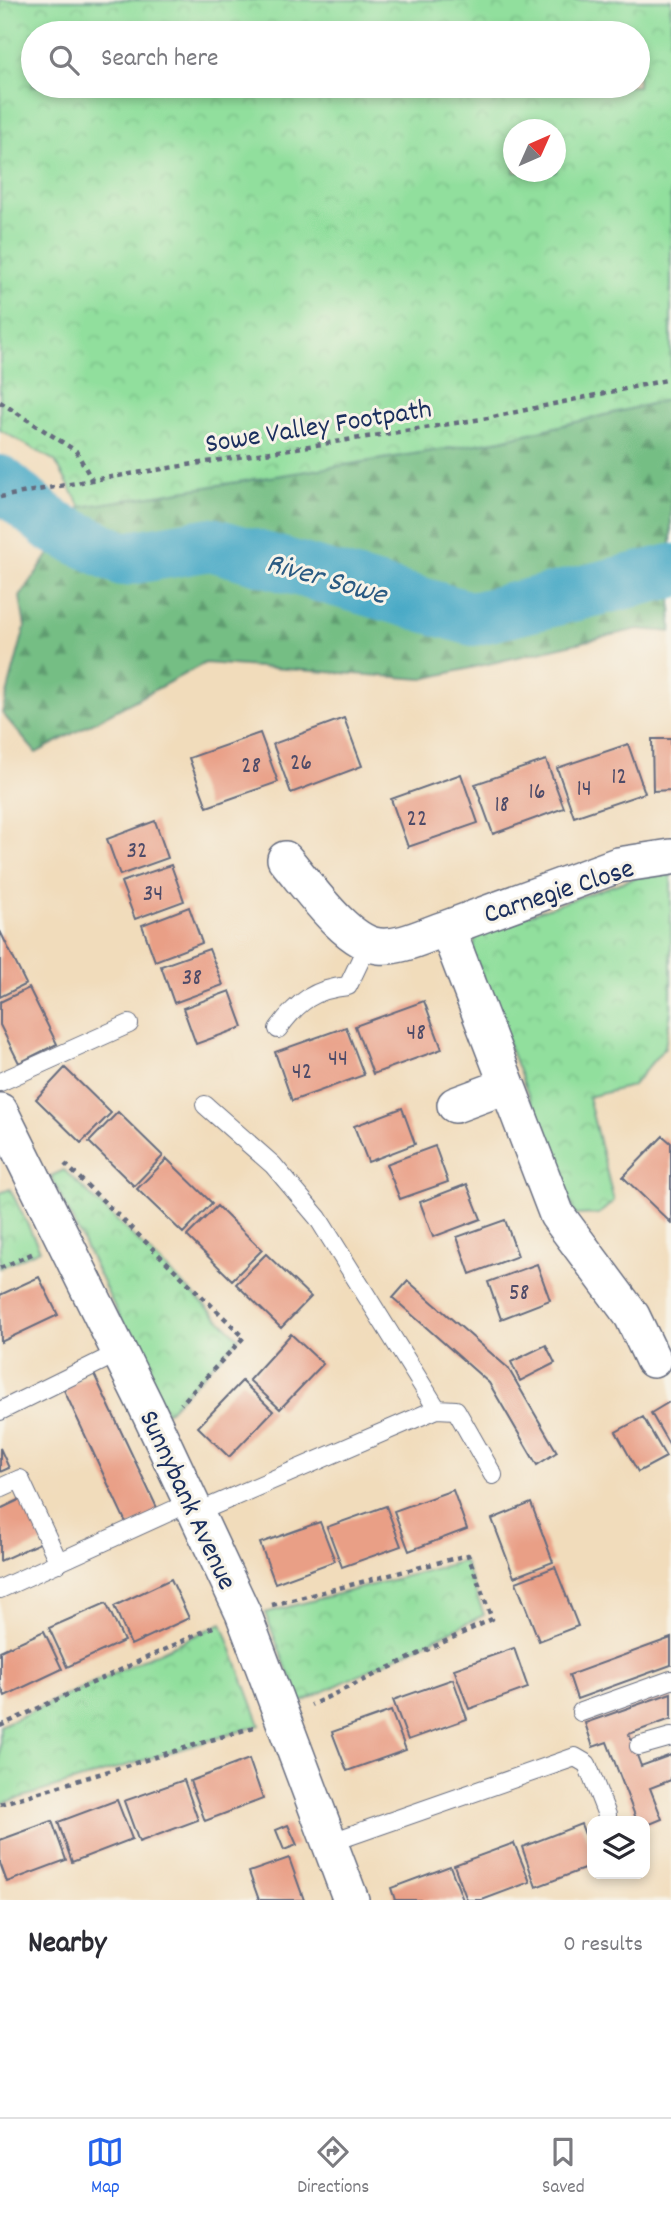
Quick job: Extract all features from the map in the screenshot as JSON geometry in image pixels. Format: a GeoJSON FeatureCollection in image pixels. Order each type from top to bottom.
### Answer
{"type":"FeatureCollection","features":[{"type":"Feature","properties":{"kind":"street","name":"Carnegie Close"},"geometry":{"type":"LineString","coordinates":[[368,944],[403,944],[618,865],[671,857]]}},
{"type":"Feature","properties":{"kind":"street"},"geometry":{"type":"LineString","coordinates":[[285,859],[347,930],[368,944]]}},
{"type":"Feature","properties":{"kind":"street","name":"Carnegie Close"},"geometry":{"type":"LineString","coordinates":[[447,928],[506,1086],[562,1223],[632,1316],[653,1360]]}},
{"type":"Feature","properties":{"kind":"street"},"geometry":{"type":"LineString","coordinates":[[455,1105],[506,1086]]}},
{"type":"Feature","properties":{"kind":"street","name":"Sunnybank Avenue"},"geometry":{"type":"LineString","coordinates":[[0,1111],[120,1352],[243,1613],[351,1900]]}},
{"type":"Feature","properties":{"kind":"lane"},"geometry":{"type":"LineString","coordinates":[[278,1029],[290,1012],[322,988],[348,986],[368,944]]}},
{"type":"Feature","properties":{"kind":"lane"},"geometry":{"type":"LineString","coordinates":[[0,1082],[129,1024]]}},
{"type":"Feature","properties":{"kind":"lane"},"geometry":{"type":"LineString","coordinates":[[205,1105],[273,1165],[318,1217],[437,1409]]}},
{"type":"Feature","properties":{"kind":"lane"},"geometry":{"type":"LineString","coordinates":[[0,1411],[120,1352]]}},
{"type":"Feature","properties":{"kind":"lane"},"geometry":{"type":"LineString","coordinates":[[1,1585],[437,1409],[456,1410],[493,1475]]}},
{"type":"Feature","properties":{"kind":"lane"},"geometry":{"type":"LineString","coordinates":[[0,1488],[20,1479],[59,1563]]}},
{"type":"Feature","properties":{"kind":"lane"},"geometry":{"type":"LineString","coordinates":[[581,1712],[671,1681]]}},
{"type":"Feature","properties":{"kind":"lane"},"geometry":{"type":"LineString","coordinates":[[639,1746],[671,1737]]}},
{"type":"Feature","properties":{"kind":"lane"},"geometry":{"type":"LineString","coordinates":[[329,1843],[575,1757],[587,1764],[607,1815]]}},
{"type":"Feature","properties":{"kind":"path","name":"Sowe Valley Footpath"},"geometry":{"type":"LineString","coordinates":[[0,497],[85,481],[488,418],[671,379]]}},
{"type":"Feature","properties":{"kind":"path"},"geometry":{"type":"LineString","coordinates":[[0,402],[76,452],[92,480]]}},
{"type":"Feature","properties":{"kind":"path"},"geometry":{"type":"LineString","coordinates":[[33,1178],[65,1164],[244,1337],[157,1429]]}},
{"type":"Feature","properties":{"kind":"green space"},"geometry":{"type":"Polygon","coordinates":[[[0,0],[671,0],[671,399],[501,440],[81,507],[55,461],[0,430],[0,0]]]}},
{"type":"Feature","properties":{"kind":"green space"},"geometry":{"type":"Polygon","coordinates":[[[671,399],[671,632],[638,629],[423,679],[205,663],[36,753],[2,713],[25,627],[20,597],[81,507],[501,440],[671,399]]]}},
{"type":"Feature","properties":{"kind":"green space"},"geometry":{"type":"Polygon","coordinates":[[[671,875],[671,1010],[665,1047],[632,1086],[588,1097],[614,1201],[599,1214],[575,1215],[473,953],[476,933],[637,877],[671,875]]]}},
{"type":"Feature","properties":{"kind":"green space"},"geometry":{"type":"Polygon","coordinates":[[[64,1170],[239,1338],[166,1413],[51,1176],[64,1170]]]}},
{"type":"Feature","properties":{"kind":"green space"},"geometry":{"type":"Polygon","coordinates":[[[10,1189],[40,1250],[0,1268],[0,1193],[10,1189]]]}},
{"type":"Feature","properties":{"kind":"green space"},"geometry":{"type":"Polygon","coordinates":[[[464,1561],[484,1615],[300,1703],[265,1613],[464,1561]]]}},
{"type":"Feature","properties":{"kind":"green space"},"geometry":{"type":"Polygon","coordinates":[[[222,1623],[260,1725],[0,1804],[0,1726],[222,1623]]]}},
{"type":"Feature","properties":{"kind":"building"},"geometry":{"type":"Polygon","coordinates":[[[344,718],[362,766],[291,793],[273,744],[344,718]]]}},
{"type":"Feature","properties":{"kind":"building"},"geometry":{"type":"Polygon","coordinates":[[[260,733],[278,782],[207,807],[189,758],[260,733]]]}},
{"type":"Feature","properties":{"kind":"building"},"geometry":{"type":"Polygon","coordinates":[[[652,739],[671,739],[671,790],[653,791],[652,739]]]}},
{"type":"Feature","properties":{"kind":"building"},"geometry":{"type":"Polygon","coordinates":[[[628,744],[645,793],[574,817],[557,768],[628,744]]]}},
{"type":"Feature","properties":{"kind":"building"},"geometry":{"type":"Polygon","coordinates":[[[546,760],[564,808],[493,834],[475,784],[546,760]]]}},
{"type":"Feature","properties":{"kind":"building"},"geometry":{"type":"Polygon","coordinates":[[[461,774],[478,823],[408,847],[391,799],[461,774]]]}},
{"type":"Feature","properties":{"kind":"building"},"geometry":{"type":"Polygon","coordinates":[[[155,821],[168,858],[120,875],[107,839],[155,821]]]}},
{"type":"Feature","properties":{"kind":"building"},"geometry":{"type":"Polygon","coordinates":[[[171,865],[184,901],[135,919],[121,882],[171,865]]]}},
{"type":"Feature","properties":{"kind":"building"},"geometry":{"type":"Polygon","coordinates":[[[189,907],[202,943],[155,961],[142,925],[189,907]]]}},
{"type":"Feature","properties":{"kind":"building"},"geometry":{"type":"Polygon","coordinates":[[[0,931],[26,984],[0,997],[0,931]]]}},
{"type":"Feature","properties":{"kind":"building"},"geometry":{"type":"Polygon","coordinates":[[[209,949],[223,985],[174,1003],[161,966],[209,949]]]}},
{"type":"Feature","properties":{"kind":"building"},"geometry":{"type":"Polygon","coordinates":[[[29,988],[57,1044],[19,1063],[0,1025],[0,1002],[29,988]]]}},
{"type":"Feature","properties":{"kind":"building"},"geometry":{"type":"Polygon","coordinates":[[[230,991],[243,1027],[196,1044],[183,1008],[230,991]]]}},
{"type":"Feature","properties":{"kind":"building"},"geometry":{"type":"Polygon","coordinates":[[[424,1001],[442,1049],[373,1074],[355,1026],[424,1001]]]}},
{"type":"Feature","properties":{"kind":"building"},"geometry":{"type":"Polygon","coordinates":[[[346,1027],[364,1075],[292,1101],[275,1052],[346,1027]]]}},
{"type":"Feature","properties":{"kind":"building"},"geometry":{"type":"Polygon","coordinates":[[[65,1068],[111,1113],[81,1143],[36,1099],[65,1068]]]}},
{"type":"Feature","properties":{"kind":"building"},"geometry":{"type":"Polygon","coordinates":[[[402,1108],[415,1144],[368,1162],[354,1126],[402,1108]]]}},
{"type":"Feature","properties":{"kind":"building"},"geometry":{"type":"Polygon","coordinates":[[[118,1112],[163,1156],[134,1186],[89,1142],[118,1112]]]}},
{"type":"Feature","properties":{"kind":"building"},"geometry":{"type":"Polygon","coordinates":[[[663,1136],[671,1143],[671,1223],[623,1177],[663,1136]]]}},
{"type":"Feature","properties":{"kind":"building"},"geometry":{"type":"Polygon","coordinates":[[[435,1146],[448,1182],[400,1199],[386,1164],[435,1146]]]}},
{"type":"Feature","properties":{"kind":"building"},"geometry":{"type":"Polygon","coordinates":[[[167,1159],[212,1203],[183,1233],[137,1189],[167,1159]]]}},
{"type":"Feature","properties":{"kind":"building"},"geometry":{"type":"Polygon","coordinates":[[[467,1184],[481,1219],[433,1237],[420,1202],[467,1184]]]}},
{"type":"Feature","properties":{"kind":"building"},"geometry":{"type":"Polygon","coordinates":[[[217,1206],[262,1250],[232,1280],[187,1236],[217,1206]]]}},
{"type":"Feature","properties":{"kind":"building"},"geometry":{"type":"Polygon","coordinates":[[[505,1220],[518,1256],[470,1274],[457,1237],[505,1220]]]}},
{"type":"Feature","properties":{"kind":"building"},"geometry":{"type":"Polygon","coordinates":[[[266,1254],[311,1297],[281,1328],[236,1284],[266,1254]]]}},
{"type":"Feature","properties":{"kind":"building"},"geometry":{"type":"Polygon","coordinates":[[[537,1264],[550,1300],[501,1319],[488,1282],[537,1264]]]}},
{"type":"Feature","properties":{"kind":"building"},"geometry":{"type":"Polygon","coordinates":[[[39,1277],[58,1315],[1,1342],[0,1295],[39,1277]]]}},
{"type":"Feature","properties":{"kind":"building"},"geometry":{"type":"Polygon","coordinates":[[[408,1281],[508,1368],[557,1452],[537,1465],[489,1383],[393,1298],[408,1281]]]}},
{"type":"Feature","properties":{"kind":"building"},"geometry":{"type":"Polygon","coordinates":[[[291,1334],[323,1364],[280,1409],[249,1380],[291,1334]]]}},
{"type":"Feature","properties":{"kind":"building"},"geometry":{"type":"Polygon","coordinates":[[[546,1345],[555,1363],[520,1381],[511,1362],[546,1345]]]}},
{"type":"Feature","properties":{"kind":"building"},"geometry":{"type":"Polygon","coordinates":[[[94,1374],[159,1512],[128,1527],[63,1388],[94,1374]]]}},
{"type":"Feature","properties":{"kind":"building"},"geometry":{"type":"Polygon","coordinates":[[[242,1381],[273,1411],[229,1457],[198,1427],[242,1381]]]}},
{"type":"Feature","properties":{"kind":"building"},"geometry":{"type":"Polygon","coordinates":[[[671,1401],[671,1448],[651,1413],[671,1401]]]}},
{"type":"Feature","properties":{"kind":"building"},"geometry":{"type":"Polygon","coordinates":[[[643,1417],[666,1457],[638,1472],[616,1432],[643,1417]]]}},
{"type":"Feature","properties":{"kind":"building"},"geometry":{"type":"Polygon","coordinates":[[[0,1448],[9,1468],[0,1472],[0,1448]]]}},
{"type":"Feature","properties":{"kind":"building"},"geometry":{"type":"Polygon","coordinates":[[[453,1490],[467,1529],[409,1551],[394,1511],[453,1490]]]}},
{"type":"Feature","properties":{"kind":"building"},"geometry":{"type":"Polygon","coordinates":[[[23,1498],[42,1542],[0,1561],[0,1509],[23,1498]]]}},
{"type":"Feature","properties":{"kind":"building"},"geometry":{"type":"Polygon","coordinates":[[[531,1503],[553,1562],[514,1577],[492,1519],[531,1503]]]}},
{"type":"Feature","properties":{"kind":"building"},"geometry":{"type":"Polygon","coordinates":[[[386,1506],[401,1546],[342,1567],[327,1527],[386,1506]]]}},
{"type":"Feature","properties":{"kind":"building"},"geometry":{"type":"Polygon","coordinates":[[[320,1522],[335,1561],[275,1583],[260,1543],[320,1522]]]}},
{"type":"Feature","properties":{"kind":"building"},"geometry":{"type":"Polygon","coordinates":[[[555,1567],[578,1626],[539,1641],[516,1582],[555,1567]]]}},
{"type":"Feature","properties":{"kind":"building"},"geometry":{"type":"Polygon","coordinates":[[[171,1579],[189,1618],[131,1645],[114,1606],[171,1579]]]}},
{"type":"Feature","properties":{"kind":"building"},"geometry":{"type":"Polygon","coordinates":[[[106,1603],[124,1641],[67,1667],[49,1628],[106,1603]]]}},
{"type":"Feature","properties":{"kind":"building"},"geometry":{"type":"Polygon","coordinates":[[[44,1631],[62,1669],[5,1696],[0,1685],[0,1651],[44,1631]]]}},
{"type":"Feature","properties":{"kind":"building"},"geometry":{"type":"Polygon","coordinates":[[[671,1638],[671,1665],[577,1699],[569,1675],[671,1638]]]}},
{"type":"Feature","properties":{"kind":"building"},"geometry":{"type":"Polygon","coordinates":[[[514,1648],[528,1688],[469,1709],[454,1669],[514,1648]]]}},
{"type":"Feature","properties":{"kind":"building"},"geometry":{"type":"Polygon","coordinates":[[[453,1679],[467,1719],[408,1740],[393,1700],[453,1679]]]}},
{"type":"Feature","properties":{"kind":"building"},"geometry":{"type":"Polygon","coordinates":[[[671,1693],[671,1719],[629,1734],[641,1766],[671,1755],[671,1780],[650,1788],[662,1819],[650,1824],[650,1816],[635,1816],[607,1742],[593,1747],[585,1723],[671,1693]]]}},
{"type":"Feature","properties":{"kind":"building"},"geometry":{"type":"Polygon","coordinates":[[[391,1711],[406,1750],[347,1771],[332,1732],[391,1711]]]}},
{"type":"Feature","properties":{"kind":"building"},"geometry":{"type":"Polygon","coordinates":[[[249,1759],[263,1799],[205,1821],[190,1781],[249,1759]]]}},
{"type":"Feature","properties":{"kind":"building"},"geometry":{"type":"Polygon","coordinates":[[[184,1780],[198,1820],[139,1842],[124,1801],[184,1780]]]}},
{"type":"Feature","properties":{"kind":"building"},"geometry":{"type":"Polygon","coordinates":[[[117,1800],[132,1839],[72,1862],[58,1822],[117,1800]]]}},
{"type":"Feature","properties":{"kind":"building"},"geometry":{"type":"Polygon","coordinates":[[[52,1821],[66,1860],[7,1882],[0,1863],[0,1840],[52,1821]]]}},
{"type":"Feature","properties":{"kind":"building"},"geometry":{"type":"Polygon","coordinates":[[[581,1824],[587,1840],[587,1868],[536,1887],[522,1847],[581,1824]]]}},
{"type":"Feature","properties":{"kind":"building"},"geometry":{"type":"Polygon","coordinates":[[[288,1825],[297,1845],[284,1850],[276,1830],[288,1825]]]}},
{"type":"Feature","properties":{"kind":"building"},"geometry":{"type":"Polygon","coordinates":[[[514,1843],[530,1882],[482,1900],[467,1900],[454,1865],[514,1843]]]}},
{"type":"Feature","properties":{"kind":"building"},"geometry":{"type":"Polygon","coordinates":[[[289,1858],[304,1900],[259,1900],[249,1872],[289,1858]]]}},
{"type":"Feature","properties":{"kind":"building"},"geometry":{"type":"Polygon","coordinates":[[[450,1866],[463,1900],[395,1900],[391,1888],[450,1866]]]}},
{"type":"Feature","properties":{"kind":"waterway","name":"River Sowe"},"geometry":{"type":"LineString","coordinates":[[0,482],[54,527],[123,559],[211,544],[473,619],[671,571]]}}]}
